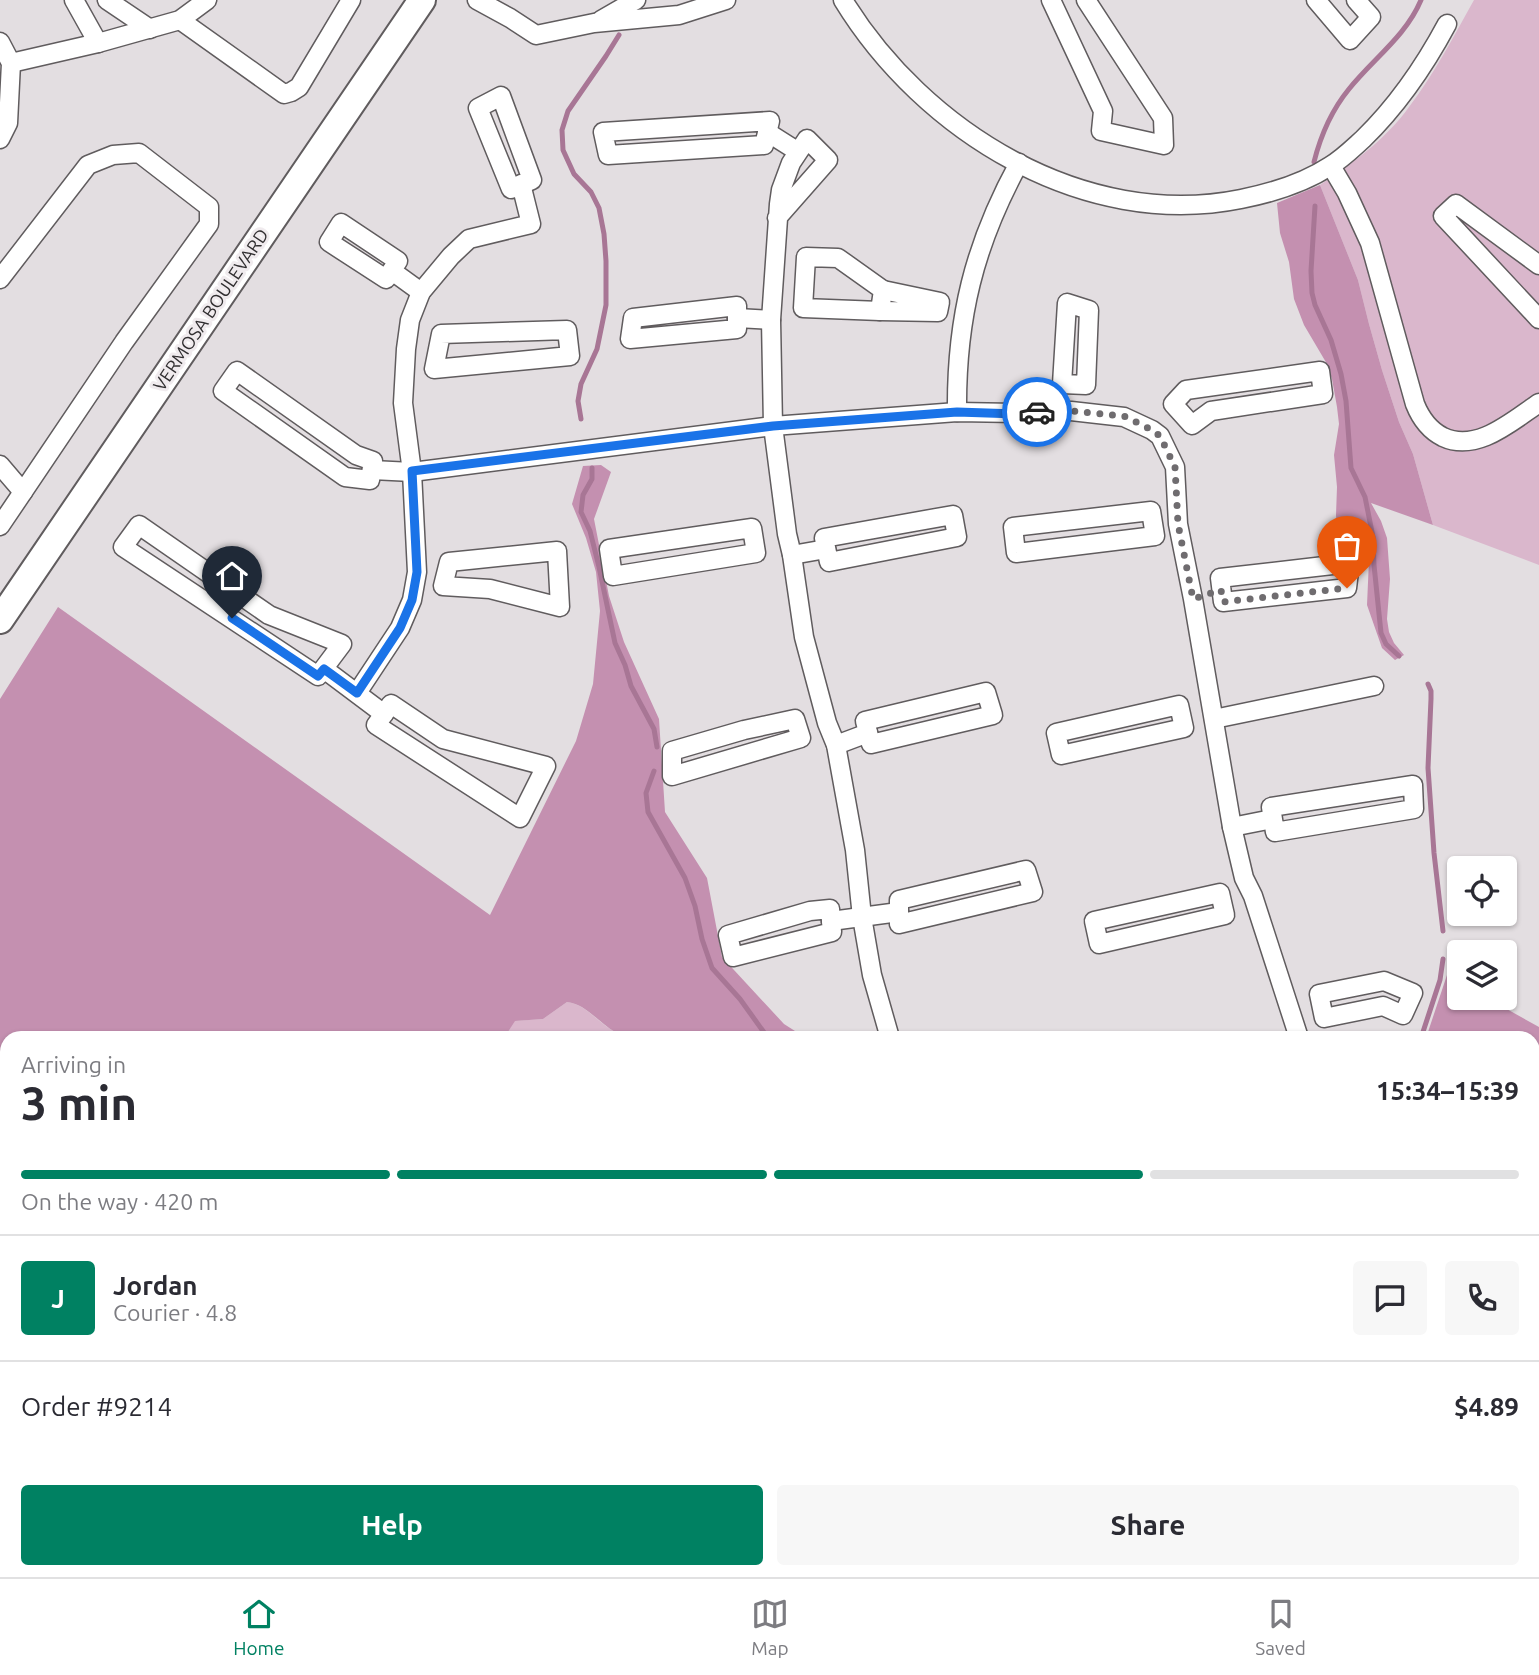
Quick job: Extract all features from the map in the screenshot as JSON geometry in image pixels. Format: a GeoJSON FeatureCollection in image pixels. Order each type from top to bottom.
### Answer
{"type":"FeatureCollection","features":[{"type":"Feature","properties":{"kind":"main road","name":"VERMOSA BOULEVARD"},"geometry":{"type":"LineString","coordinates":[[0,620],[422,0]]}},
{"type":"Feature","properties":{"kind":"street"},"geometry":{"type":"LineString","coordinates":[[74,0],[99,43]]}},
{"type":"Feature","properties":{"kind":"street"},"geometry":{"type":"LineString","coordinates":[[107,0],[150,29]]}},
{"type":"Feature","properties":{"kind":"street"},"geometry":{"type":"LineString","coordinates":[[11,63],[99,43],[180,20],[207,0]]}},
{"type":"Feature","properties":{"kind":"street"},"geometry":{"type":"LineString","coordinates":[[180,20],[285,94],[299,87],[351,0]]}},
{"type":"Feature","properties":{"kind":"street"},"geometry":{"type":"LineString","coordinates":[[477,0],[536,34],[594,23],[679,15],[726,0]]}},
{"type":"Feature","properties":{"kind":"street"},"geometry":{"type":"LineString","coordinates":[[594,23],[636,0]]}},
{"type":"Feature","properties":{"kind":"street"},"geometry":{"type":"LineString","coordinates":[[843,0],[873,43],[916,91],[965,130],[1019,163],[1068,185],[1093,194],[1145,204],[1199,205],[1227,202],[1294,183],[1331,166],[1377,125],[1398,102],[1422,68],[1447,24]]}},
{"type":"Feature","properties":{"kind":"street"},"geometry":{"type":"LineString","coordinates":[[1051,0],[1103,111],[1101,131],[1164,145],[1163,118],[1086,0]]}},
{"type":"Feature","properties":{"kind":"street"},"geometry":{"type":"LineString","coordinates":[[1316,0],[1350,40],[1371,17],[1356,0]]}},
{"type":"Feature","properties":{"kind":"street"},"geometry":{"type":"LineString","coordinates":[[0,42],[11,63],[8,123],[0,139]]}},
{"type":"Feature","properties":{"kind":"street"},"geometry":{"type":"LineString","coordinates":[[501,96],[532,180],[521,184],[511,188],[478,108],[501,96]]}},
{"type":"Feature","properties":{"kind":"street"},"geometry":{"type":"LineString","coordinates":[[769,121],[767,132],[764,145],[608,155],[603,132],[769,121]]}},
{"type":"Feature","properties":{"kind":"street"},"geometry":{"type":"LineString","coordinates":[[767,132],[797,151]]}},
{"type":"Feature","properties":{"kind":"street"},"geometry":{"type":"LineString","coordinates":[[777,218],[828,160],[807,139],[791,163],[781,190],[777,218],[771,320],[773,426],[804,637],[827,723],[836,745],[855,850],[872,975],[888,1031]]}},
{"type":"Feature","properties":{"kind":"street"},"geometry":{"type":"LineString","coordinates":[[0,279],[89,165],[113,155],[139,153],[209,207],[209,224],[124,342],[0,526]]}},
{"type":"Feature","properties":{"kind":"street"},"geometry":{"type":"LineString","coordinates":[[957,412],[959,346],[971,281],[991,219],[1019,163]]}},
{"type":"Feature","properties":{"kind":"street"},"geometry":{"type":"LineString","coordinates":[[1331,166],[1370,243],[1415,404],[1424,422],[1440,436],[1478,440],[1539,403]]}},
{"type":"Feature","properties":{"kind":"street"},"geometry":{"type":"LineString","coordinates":[[357,693],[400,628],[412,600],[417,572],[412,471],[402,403],[410,320],[421,292],[469,239],[531,224],[521,184]]}},
{"type":"Feature","properties":{"kind":"street"},"geometry":{"type":"LineString","coordinates":[[1539,265],[1456,204],[1443,216],[1539,319]]}},
{"type":"Feature","properties":{"kind":"street"},"geometry":{"type":"LineString","coordinates":[[806,257],[838,258],[883,290],[940,302],[938,312],[803,308],[804,284],[806,257]]}},
{"type":"Feature","properties":{"kind":"street"},"geometry":{"type":"LineString","coordinates":[[392,271],[421,292]]}},
{"type":"Feature","properties":{"kind":"street"},"geometry":{"type":"LineString","coordinates":[[774,281],[804,284]]}},
{"type":"Feature","properties":{"kind":"street"},"geometry":{"type":"LineString","coordinates":[[880,311],[883,290]]}},
{"type":"Feature","properties":{"kind":"street"},"geometry":{"type":"LineString","coordinates":[[737,306],[737,318],[737,329],[629,339],[633,318],[737,306]]}},
{"type":"Feature","properties":{"kind":"street"},"geometry":{"type":"LineString","coordinates":[[737,318],[771,320]]}},
{"type":"Feature","properties":{"kind":"street"},"geometry":{"type":"LineString","coordinates":[[567,330],[570,356],[434,369],[437,352],[441,334],[567,330]]}},
{"type":"Feature","properties":{"kind":"street"},"geometry":{"type":"LineString","coordinates":[[406,349],[437,352]]}},
{"type":"Feature","properties":{"kind":"street"},"geometry":{"type":"LineString","coordinates":[[237,371],[356,455],[373,460],[372,470],[370,480],[345,477],[223,391],[237,371]]}},
{"type":"Feature","properties":{"kind":"street"},"geometry":{"type":"LineString","coordinates":[[1320,371],[1323,394],[1211,411],[1192,425],[1183,415],[1173,404],[1186,390],[1320,371]]}},
{"type":"Feature","properties":{"kind":"street"},"geometry":{"type":"LineString","coordinates":[[1071,411],[1074,385]]}},
{"type":"Feature","properties":{"kind":"street"},"geometry":{"type":"LineString","coordinates":[[372,470],[412,471],[773,426],[957,412],[1017,414],[1071,411],[1124,416],[1152,430],[1160,436],[1175,467],[1178,524],[1232,827],[1244,878],[1253,896],[1297,1031]]}},
{"type":"Feature","properties":{"kind":"street"},"geometry":{"type":"LineString","coordinates":[[1160,436],[1183,415]]}},
{"type":"Feature","properties":{"kind":"street"},"geometry":{"type":"LineString","coordinates":[[0,465],[23,492]]}},
{"type":"Feature","properties":{"kind":"street"},"geometry":{"type":"LineString","coordinates":[[1151,511],[1153,524],[1155,536],[1016,553],[1013,527],[1151,511]]}},
{"type":"Feature","properties":{"kind":"street"},"geometry":{"type":"LineString","coordinates":[[953,515],[957,537],[829,562],[826,549],[824,538],[953,515]]}},
{"type":"Feature","properties":{"kind":"street"},"geometry":{"type":"LineString","coordinates":[[1153,524],[1178,524]]}},
{"type":"Feature","properties":{"kind":"street"},"geometry":{"type":"LineString","coordinates":[[139,525],[269,615],[342,644],[324,669],[318,676],[123,547],[139,525]]}},
{"type":"Feature","properties":{"kind":"street"},"geometry":{"type":"LineString","coordinates":[[752,528],[754,539],[756,553],[613,576],[609,549],[752,528]]}},
{"type":"Feature","properties":{"kind":"street"},"geometry":{"type":"LineString","coordinates":[[754,539],[787,534]]}},
{"type":"Feature","properties":{"kind":"street"},"geometry":{"type":"LineString","coordinates":[[792,555],[826,549]]}},
{"type":"Feature","properties":{"kind":"street"},"geometry":{"type":"LineString","coordinates":[[556,551],[560,607],[490,589],[443,586],[446,575],[449,562],[556,551]]}},
{"type":"Feature","properties":{"kind":"street"},"geometry":{"type":"LineString","coordinates":[[1350,563],[1347,588],[1223,602],[1221,590],[1220,578],[1350,563]]}},
{"type":"Feature","properties":{"kind":"street"},"geometry":{"type":"LineString","coordinates":[[417,572],[446,575]]}},
{"type":"Feature","properties":{"kind":"street"},"geometry":{"type":"LineString","coordinates":[[1193,599],[1221,590]]}},
{"type":"Feature","properties":{"kind":"street"},"geometry":{"type":"LineString","coordinates":[[324,669],[384,714]]}},
{"type":"Feature","properties":{"kind":"street"},"geometry":{"type":"LineString","coordinates":[[1181,717],[1213,716],[1374,686]]}},
{"type":"Feature","properties":{"kind":"street"},"geometry":{"type":"LineString","coordinates":[[986,692],[993,715],[871,744],[868,733],[865,721],[986,692]]}},
{"type":"Feature","properties":{"kind":"street"},"geometry":{"type":"LineString","coordinates":[[391,704],[443,739],[546,766],[520,818],[376,725],[384,714],[391,704]]}},
{"type":"Feature","properties":{"kind":"street"},"geometry":{"type":"LineString","coordinates":[[1179,705],[1181,717],[1184,728],[1060,755],[1056,733],[1179,705]]}},
{"type":"Feature","properties":{"kind":"street"},"geometry":{"type":"LineString","coordinates":[[795,719],[797,728],[801,738],[672,776],[672,751],[744,730],[795,719]]}},
{"type":"Feature","properties":{"kind":"street"},"geometry":{"type":"LineString","coordinates":[[797,728],[827,723]]}},
{"type":"Feature","properties":{"kind":"street"},"geometry":{"type":"LineString","coordinates":[[836,745],[868,733]]}},
{"type":"Feature","properties":{"kind":"street"},"geometry":{"type":"LineString","coordinates":[[1413,785],[1414,809],[1275,832],[1272,819],[1271,807],[1413,785]]}},
{"type":"Feature","properties":{"kind":"street"},"geometry":{"type":"LineString","coordinates":[[1232,827],[1272,819]]}},
{"type":"Feature","properties":{"kind":"street"},"geometry":{"type":"LineString","coordinates":[[1026,870],[1033,892],[900,924],[899,912],[899,900],[1026,870]]}},
{"type":"Feature","properties":{"kind":"street"},"geometry":{"type":"LineString","coordinates":[[1220,893],[1222,904],[1225,915],[1099,944],[1094,921],[1220,893]]}},
{"type":"Feature","properties":{"kind":"street"},"geometry":{"type":"LineString","coordinates":[[1222,904],[1253,896]]}},
{"type":"Feature","properties":{"kind":"street"},"geometry":{"type":"LineString","coordinates":[[830,909],[831,921],[832,932],[733,957],[728,935],[810,911],[830,909]]}},
{"type":"Feature","properties":{"kind":"street"},"geometry":{"type":"LineString","coordinates":[[831,921],[899,912]]}},
{"type":"Feature","properties":{"kind":"street"},"geometry":{"type":"LineString","coordinates":[[1384,981],[1413,993],[1404,1015],[1383,1006],[1324,1018],[1321,1006],[1319,994],[1384,981]]}},
{"type":"Feature","properties":{"kind":"street"},"geometry":{"type":"LineString","coordinates":[[1292,1016],[1321,1006]]}},
{"type":"Feature","properties":{"kind":"shaded area"},"geometry":{"type":"Polygon","coordinates":[[[1474,0],[1539,0],[1539,565],[1433,525],[1413,454],[1382,370],[1358,280],[1320,185],[1368,150],[1400,119],[1435,68],[1474,0]]]}},
{"type":"Feature","properties":{"kind":"shaded area"},"geometry":{"type":"Polygon","coordinates":[[[1320,185],[1358,280],[1382,370],[1413,454],[1433,525],[1371,503],[1387,538],[1390,579],[1387,619],[1394,643],[1404,655],[1395,660],[1382,648],[1367,605],[1368,548],[1338,546],[1334,455],[1339,424],[1332,379],[1327,364],[1304,325],[1294,299],[1289,262],[1280,233],[1277,203],[1320,185]]]}},
{"type":"Feature","properties":{"kind":"shaded area"},"geometry":{"type":"Polygon","coordinates":[[[601,465],[611,472],[594,519],[609,596],[624,642],[659,719],[665,812],[707,878],[722,957],[784,1024],[795,1031],[614,1031],[586,1010],[567,1002],[543,1019],[515,1021],[509,1031],[0,1031],[0,699],[58,607],[490,915],[576,741],[593,684],[600,611],[596,572],[572,504],[583,466],[601,465]]]}},
{"type":"Feature","properties":{"kind":"shaded area"},"geometry":{"type":"Polygon","coordinates":[[[1447,975],[1447,1010],[1509,1010],[1539,1027],[1539,1031],[1428,1031],[1447,975]]]}},
{"type":"Feature","properties":{"kind":"shaded area"},"geometry":{"type":"Polygon","coordinates":[[[567,1002],[581,1007],[615,1031],[508,1031],[514,1021],[543,1019],[567,1002]]]}},
{"type":"Feature","properties":{"kind":"waterway"},"geometry":{"type":"LineString","coordinates":[[1314,162],[1323,132],[1337,106],[1358,78],[1407,25],[1421,0]]}},
{"type":"Feature","properties":{"kind":"waterway"},"geometry":{"type":"LineString","coordinates":[[581,419],[578,401],[581,384],[597,349],[606,305],[606,261],[599,208],[591,192],[574,174],[563,150],[562,130],[568,111],[619,35]]}},
{"type":"Feature","properties":{"kind":"waterway"},"geometry":{"type":"LineString","coordinates":[[1315,206],[1312,293],[1341,374],[1346,401],[1351,468],[1365,497],[1373,537],[1381,633],[1386,644],[1399,656]]}},
{"type":"Feature","properties":{"kind":"waterway"},"geometry":{"type":"LineString","coordinates":[[592,468],[592,479],[583,495],[581,512],[590,531],[615,643],[631,686],[654,729],[657,747]]}},
{"type":"Feature","properties":{"kind":"waterway"},"geometry":{"type":"LineString","coordinates":[[1428,684],[1431,691],[1428,768],[1443,931]]}},
{"type":"Feature","properties":{"kind":"waterway"},"geometry":{"type":"LineString","coordinates":[[654,771],[646,793],[648,812],[685,878],[712,968],[740,999],[763,1031]]}},
{"type":"Feature","properties":{"kind":"waterway"},"geometry":{"type":"LineString","coordinates":[[1423,1031],[1440,980],[1443,959]]}},
{"type":"Feature","properties":{"kind":"way so far"},"geometry":{"type":"LineString","coordinates":[[1037,412],[1071,411],[1124,416],[1160,436],[1175,467],[1178,524],[1193,599],[1221,590],[1223,602],[1347,588]]}},
{"type":"Feature","properties":{"kind":"route"},"geometry":{"type":"LineString","coordinates":[[232,618],[318,676],[324,669],[357,693],[400,628],[412,600],[417,572],[412,471],[773,426],[957,412],[1037,412]]}}]}
